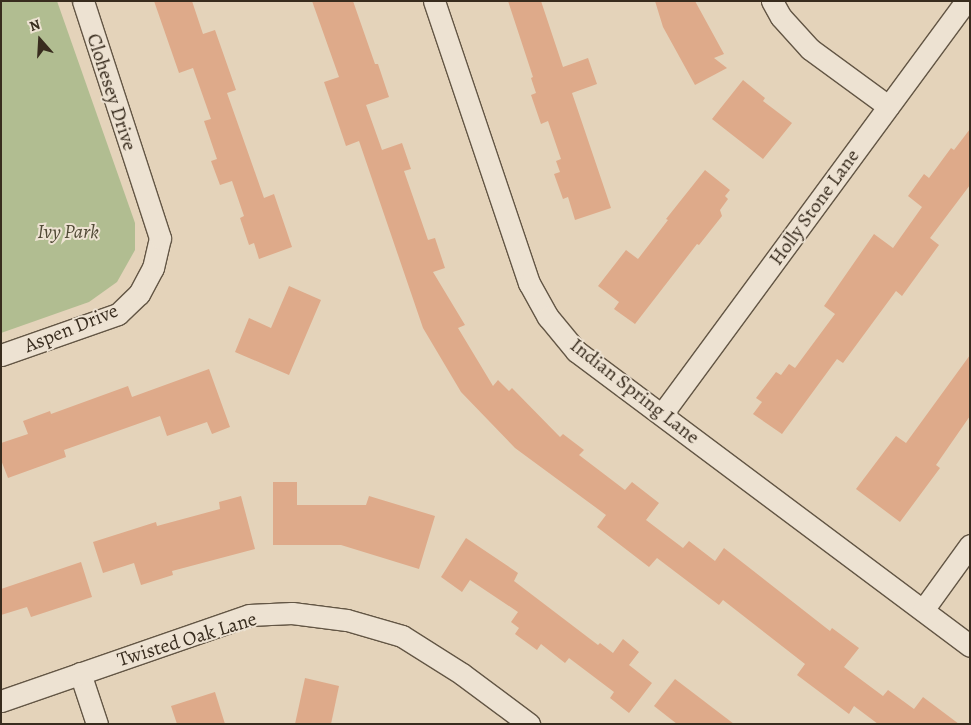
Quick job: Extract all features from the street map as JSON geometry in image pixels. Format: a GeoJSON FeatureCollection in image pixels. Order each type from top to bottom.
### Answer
{"type":"FeatureCollection","features":[{"type":"Feature","properties":{"kind":"street","name":"Clohesey Drive"},"geometry":{"type":"LineString","coordinates":[[82,1],[142,183]]}},
{"type":"Feature","properties":{"kind":"street","name":"Indian Spring Lane"},"geometry":{"type":"LineString","coordinates":[[434,1],[529,283],[548,316],[576,351],[970,646]]}},
{"type":"Feature","properties":{"kind":"street"},"geometry":{"type":"LineString","coordinates":[[772,1],[781,17],[810,49],[888,106]]}},
{"type":"Feature","properties":{"kind":"street","name":"Holly Stone Lane"},"geometry":{"type":"LineString","coordinates":[[662,414],[966,1]]}},
{"type":"Feature","properties":{"kind":"street","name":"Aspen Drive"},"geometry":{"type":"LineString","coordinates":[[1,355],[118,314],[139,294],[153,268],[160,238],[142,183]]}},
{"type":"Feature","properties":{"kind":"street"},"geometry":{"type":"LineString","coordinates":[[922,610],[970,546]]}},
{"type":"Feature","properties":{"kind":"street","name":"Twisted Oak Lane"},"geometry":{"type":"LineString","coordinates":[[1,700],[249,615],[302,614],[347,620],[402,636],[462,674],[529,724]]}},
{"type":"Feature","properties":{"kind":"street"},"geometry":{"type":"LineString","coordinates":[[80,673],[97,724]]}},
{"type":"Feature","properties":{"kind":"green space","name":"Ivy Park"},"geometry":{"type":"Polygon","coordinates":[[[1,1],[57,1],[135,223],[135,250],[117,282],[89,302],[1,333],[1,1]]]}},
{"type":"Feature","properties":{"kind":"building"},"geometry":{"type":"Polygon","coordinates":[[[154,1],[192,1],[203,34],[215,30],[236,90],[227,93],[264,198],[274,194],[292,247],[259,259],[254,243],[249,245],[240,218],[244,216],[232,181],[220,185],[211,161],[217,159],[204,121],[211,119],[193,68],[179,73],[154,1]]]}},
{"type":"Feature","properties":{"kind":"building"},"geometry":{"type":"Polygon","coordinates":[[[312,1],[353,1],[375,64],[378,64],[389,97],[366,105],[382,150],[402,143],[411,169],[404,171],[428,240],[435,238],[445,268],[433,272],[465,325],[458,328],[493,386],[498,380],[509,391],[512,388],[560,437],[563,434],[584,450],[579,455],[625,490],[632,482],[659,503],[646,520],[683,548],[689,541],[715,561],[724,548],[830,631],[832,628],[859,648],[844,667],[883,696],[888,690],[914,709],[923,697],[959,724],[878,724],[854,706],[849,714],[797,675],[805,664],[723,600],[719,605],[657,558],[649,567],[597,527],[606,515],[515,448],[461,392],[423,328],[359,141],[346,146],[324,82],[339,77],[312,1]]]}},
{"type":"Feature","properties":{"kind":"building"},"geometry":{"type":"Polygon","coordinates":[[[508,1],[541,1],[563,67],[588,58],[597,84],[572,93],[611,208],[575,220],[568,197],[563,199],[554,174],[560,172],[556,161],[561,159],[548,121],[541,124],[531,95],[536,93],[531,78],[533,77],[508,1]]]}},
{"type":"Feature","properties":{"kind":"building"},"geometry":{"type":"Polygon","coordinates":[[[655,1],[695,1],[724,54],[714,58],[727,68],[695,85],[663,27],[655,1]]]}},
{"type":"Feature","properties":{"kind":"building"},"geometry":{"type":"Polygon","coordinates":[[[743,80],[765,98],[763,101],[792,123],[763,159],[712,119],[743,80]]]}},
{"type":"Feature","properties":{"kind":"building"},"geometry":{"type":"Polygon","coordinates":[[[970,129],[970,185],[930,238],[939,245],[902,296],[896,291],[843,363],[837,359],[782,434],[753,414],[762,402],[756,398],[776,372],[781,375],[789,364],[795,368],[835,314],[824,306],[874,234],[893,248],[922,207],[908,196],[924,174],[929,178],[951,148],[954,150],[970,129]]]}},
{"type":"Feature","properties":{"kind":"building"},"geometry":{"type":"Polygon","coordinates":[[[705,170],[730,190],[725,196],[728,199],[720,210],[722,216],[699,245],[697,244],[635,324],[614,309],[619,302],[598,286],[626,250],[638,259],[668,220],[666,219],[705,170]]]}},
{"type":"Feature","properties":{"kind":"building"},"geometry":{"type":"Polygon","coordinates":[[[289,286],[321,300],[289,375],[235,352],[249,318],[271,328],[289,286]]]}},
{"type":"Feature","properties":{"kind":"building"},"geometry":{"type":"Polygon","coordinates":[[[970,355],[970,416],[936,465],[940,468],[900,522],[856,489],[896,436],[906,443],[970,355]]]}},
{"type":"Feature","properties":{"kind":"building"},"geometry":{"type":"Polygon","coordinates":[[[209,369],[230,427],[212,434],[207,422],[167,436],[160,416],[64,450],[66,457],[8,478],[1,460],[1,443],[28,434],[23,421],[50,411],[51,414],[128,386],[132,397],[209,369]]]}},
{"type":"Feature","properties":{"kind":"building"},"geometry":{"type":"Polygon","coordinates":[[[273,482],[297,482],[297,505],[366,505],[369,496],[435,516],[419,569],[341,545],[273,545],[273,482]]]}},
{"type":"Feature","properties":{"kind":"building"},"geometry":{"type":"Polygon","coordinates":[[[241,496],[255,549],[172,571],[173,575],[141,585],[134,563],[103,573],[93,542],[156,522],[157,526],[220,509],[219,502],[241,496]]]}},
{"type":"Feature","properties":{"kind":"building"},"geometry":{"type":"Polygon","coordinates":[[[466,538],[518,573],[514,581],[598,645],[600,643],[613,653],[623,639],[639,652],[629,665],[652,683],[629,713],[610,698],[614,692],[569,658],[565,663],[541,644],[537,650],[515,634],[519,628],[511,622],[518,612],[470,580],[462,592],[441,577],[466,538]]]}},
{"type":"Feature","properties":{"kind":"building"},"geometry":{"type":"Polygon","coordinates":[[[81,562],[92,597],[31,617],[27,607],[1,615],[1,589],[81,562]]]}},
{"type":"Feature","properties":{"kind":"building"},"geometry":{"type":"Polygon","coordinates":[[[305,678],[339,686],[331,724],[295,724],[305,678]]]}},
{"type":"Feature","properties":{"kind":"building"},"geometry":{"type":"Polygon","coordinates":[[[675,679],[734,724],[677,724],[654,706],[675,679]]]}},
{"type":"Feature","properties":{"kind":"building"},"geometry":{"type":"Polygon","coordinates":[[[215,692],[225,724],[177,724],[171,706],[215,692]]]}}]}
